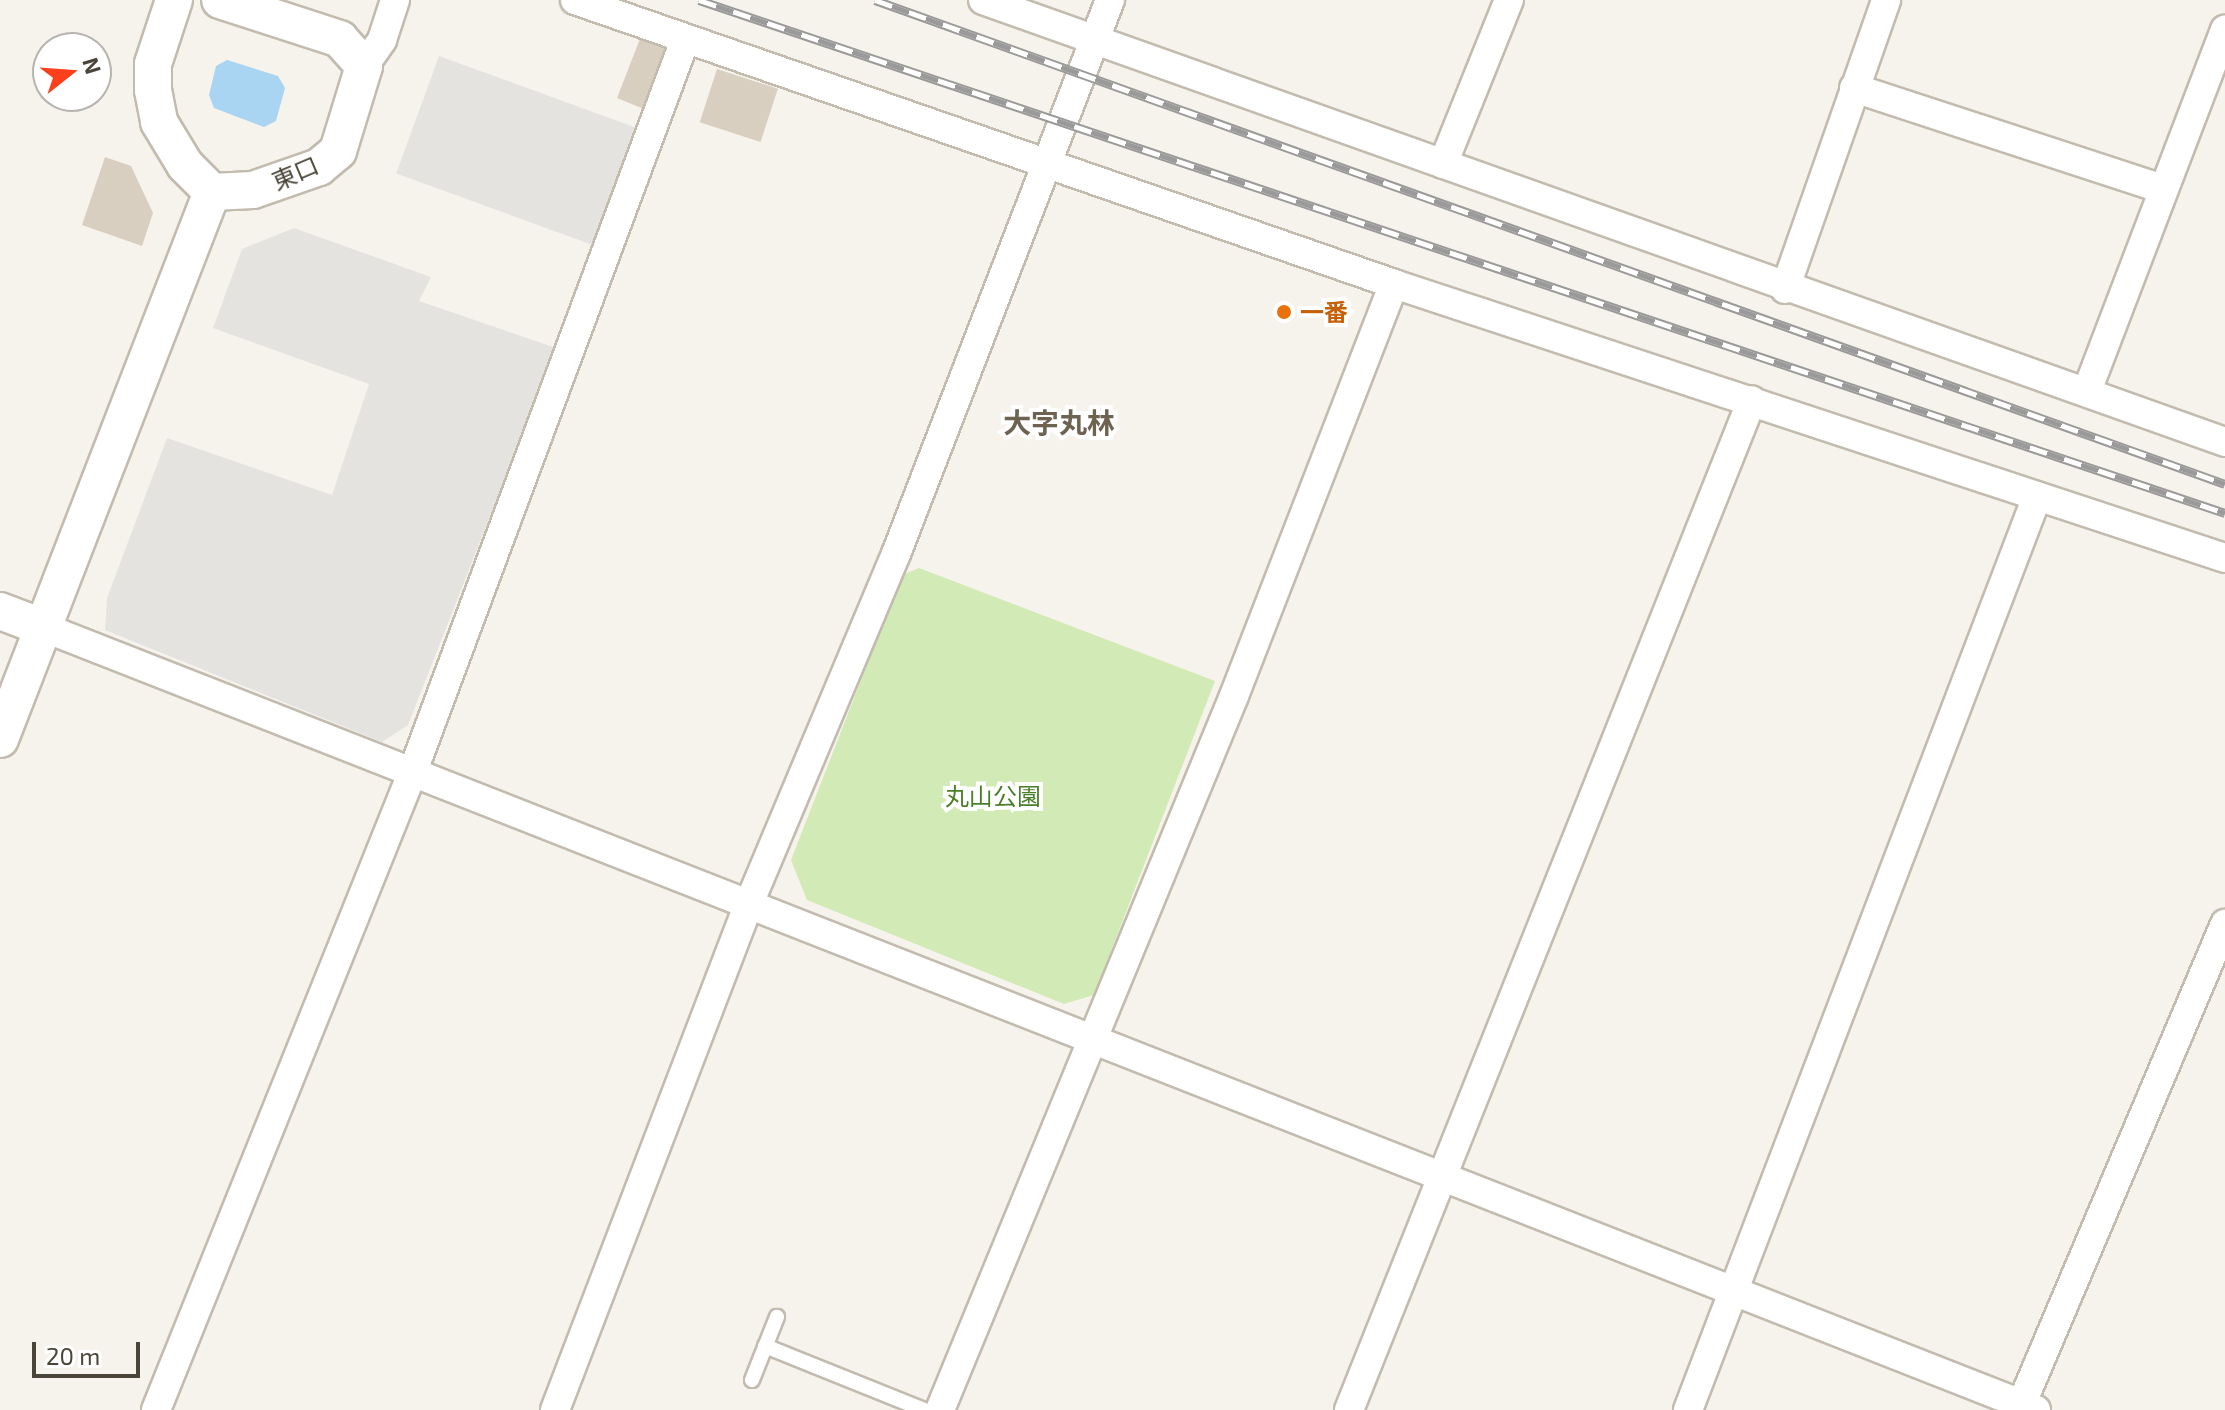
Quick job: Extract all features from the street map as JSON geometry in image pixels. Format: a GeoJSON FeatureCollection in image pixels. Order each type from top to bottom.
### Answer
{"type":"FeatureCollection","features":[{"type":"Feature","properties":{"kind":"street"},"geometry":{"type":"LineString","coordinates":[[0,739],[212,192],[185,165],[159,122],[153,90],[153,64],[174,0]]}},
{"type":"Feature","properties":{"kind":"street"},"geometry":{"type":"LineString","coordinates":[[220,0],[340,39],[364,66],[382,40],[395,0]]}},
{"type":"Feature","properties":{"kind":"street"},"geometry":{"type":"LineString","coordinates":[[575,0],[1394,284],[1752,400],[2036,499],[2225,558]]}},
{"type":"Feature","properties":{"kind":"street"},"geometry":{"type":"LineString","coordinates":[[983,0],[1785,289],[2087,391],[2225,442]]}},
{"type":"Feature","properties":{"kind":"street"},"geometry":{"type":"LineString","coordinates":[[555,1410],[748,906],[896,554],[1044,164],[1110,0]]}},
{"type":"Feature","properties":{"kind":"street"},"geometry":{"type":"LineString","coordinates":[[1443,164],[1509,0]]}},
{"type":"Feature","properties":{"kind":"street"},"geometry":{"type":"LineString","coordinates":[[1785,289],[1886,0]]}},
{"type":"Feature","properties":{"kind":"street"},"geometry":{"type":"LineString","coordinates":[[2087,391],[2225,29]]}},
{"type":"Feature","properties":{"kind":"street"},"geometry":{"type":"LineString","coordinates":[[156,1410],[413,771],[685,40]]}},
{"type":"Feature","properties":{"kind":"street","name":"東口"},"geometry":{"type":"LineString","coordinates":[[212,192],[253,190],[299,177],[338,151],[364,66]]}},
{"type":"Feature","properties":{"kind":"street"},"geometry":{"type":"LineString","coordinates":[[1854,88],[2163,189]]}},
{"type":"Feature","properties":{"kind":"street"},"geometry":{"type":"LineString","coordinates":[[940,1410],[1090,1039],[1234,696],[1394,284]]}},
{"type":"Feature","properties":{"kind":"street"},"geometry":{"type":"LineString","coordinates":[[1349,1410],[1752,400]]}},
{"type":"Feature","properties":{"kind":"street"},"geometry":{"type":"LineString","coordinates":[[1688,1410],[2036,499]]}},
{"type":"Feature","properties":{"kind":"street"},"geometry":{"type":"LineString","coordinates":[[0,611],[2026,1408],[2225,924]]}},
{"type":"Feature","properties":{"kind":"lane"},"geometry":{"type":"LineString","coordinates":[[752,1380],[777,1317]]}},
{"type":"Feature","properties":{"kind":"lane"},"geometry":{"type":"LineString","coordinates":[[765,1346],[924,1410]]}},
{"type":"Feature","properties":{"kind":"green space","name":"丸山公園"},"geometry":{"type":"Polygon","coordinates":[[[919,568],[1215,681],[1094,995],[1064,1004],[807,900],[791,860],[902,575],[919,568]]]}},
{"type":"Feature","properties":{"kind":"shaded area"},"geometry":{"type":"Polygon","coordinates":[[[439,56],[641,130],[598,247],[396,173],[439,56]]]}},
{"type":"Feature","properties":{"kind":"shaded area"},"geometry":{"type":"Polygon","coordinates":[[[294,228],[431,277],[419,301],[556,348],[408,725],[382,742],[105,630],[107,598],[167,438],[332,495],[369,384],[213,328],[242,249],[294,228]]]}},
{"type":"Feature","properties":{"kind":"water"},"geometry":{"type":"Polygon","coordinates":[[[227,60],[278,76],[285,88],[276,121],[264,127],[214,108],[209,95],[216,66],[227,60]]]}},
{"type":"Feature","properties":{"kind":"building"},"geometry":{"type":"Polygon","coordinates":[[[643,31],[664,39],[674,54],[651,112],[617,98],[643,31]]]}},
{"type":"Feature","properties":{"kind":"building"},"geometry":{"type":"Polygon","coordinates":[[[717,69],[778,89],[761,142],[700,122],[717,69]]]}},
{"type":"Feature","properties":{"kind":"building"},"geometry":{"type":"Polygon","coordinates":[[[105,157],[131,166],[153,213],[142,246],[82,225],[105,157]]]}},
{"type":"Feature","properties":{"kind":"railway"},"geometry":{"type":"LineString","coordinates":[[699,0],[2225,513]]}},
{"type":"Feature","properties":{"kind":"railway"},"geometry":{"type":"LineString","coordinates":[[875,0],[2225,484]]}},
{"type":"Feature","properties":{"kind":"place","name":"一番"},"geometry":{"type":"Point","coordinates":[1284,312]}},
{"type":"Feature","properties":{"kind":"district","name":"大字丸林"},"geometry":{"type":"Point","coordinates":[1059,422]}}]}
